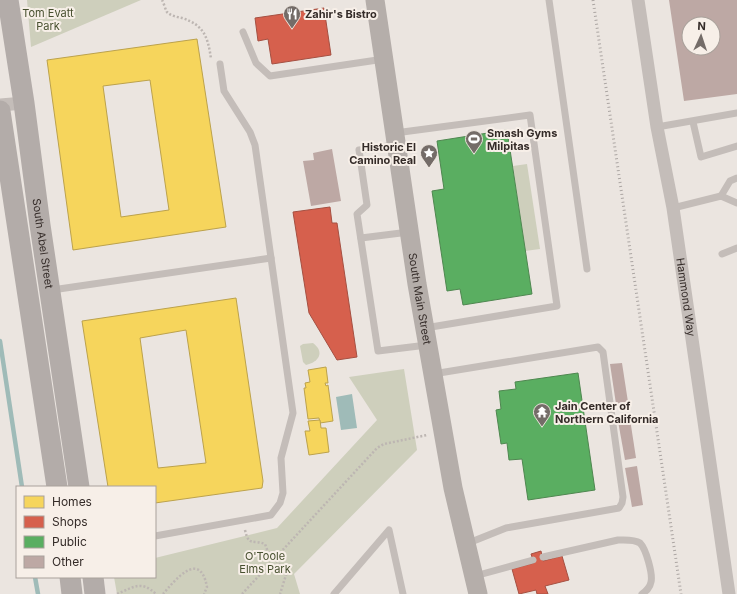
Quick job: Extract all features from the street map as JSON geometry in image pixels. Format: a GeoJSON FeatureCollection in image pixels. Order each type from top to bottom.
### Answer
{"type":"FeatureCollection","features":[{"type":"Feature","properties":{"kind":"main road","name":"South Abel Street"},"geometry":{"type":"LineString","coordinates":[[8,0],[79,486]]}},
{"type":"Feature","properties":{"kind":"main road","name":"South Main Street"},"geometry":{"type":"LineString","coordinates":[[375,0],[426,337],[453,488],[476,585]]}},
{"type":"Feature","properties":{"kind":"main road","name":"South Abel Street"},"geometry":{"type":"LineString","coordinates":[[0,111],[56,486]]}},
{"type":"Feature","properties":{"kind":"main road"},"geometry":{"type":"LineString","coordinates":[[70,578],[72,594]]}},
{"type":"Feature","properties":{"kind":"main road"},"geometry":{"type":"LineString","coordinates":[[93,578],[95,594]]}},
{"type":"Feature","properties":{"kind":"street","name":"Hammond Way"},"geometry":{"type":"LineString","coordinates":[[638,0],[657,128],[673,208],[729,594]]}},
{"type":"Feature","properties":{"kind":"street"},"geometry":{"type":"LineString","coordinates":[[0,105],[24,103]]}},
{"type":"Feature","properties":{"kind":"lane"},"geometry":{"type":"LineString","coordinates":[[548,0],[587,268]]}},
{"type":"Feature","properties":{"kind":"lane"},"geometry":{"type":"LineString","coordinates":[[243,32],[256,63],[270,76],[384,59]]}},
{"type":"Feature","properties":{"kind":"lane"},"geometry":{"type":"LineString","coordinates":[[156,536],[271,515],[280,503],[283,493],[281,458],[293,413],[255,145],[250,132],[224,91],[220,64]]}},
{"type":"Feature","properties":{"kind":"lane"},"geometry":{"type":"LineString","coordinates":[[657,128],[737,113]]}},
{"type":"Feature","properties":{"kind":"lane"},"geometry":{"type":"LineString","coordinates":[[530,114],[557,306],[426,337],[378,351],[361,238],[357,214],[367,205],[359,150],[396,139],[530,114]]}},
{"type":"Feature","properties":{"kind":"lane"},"geometry":{"type":"LineString","coordinates":[[693,122],[701,157],[737,146]]}},
{"type":"Feature","properties":{"kind":"lane"},"geometry":{"type":"LineString","coordinates":[[721,196],[730,181],[737,178]]}},
{"type":"Feature","properties":{"kind":"lane"},"geometry":{"type":"LineString","coordinates":[[673,208],[721,196],[737,203]]}},
{"type":"Feature","properties":{"kind":"lane"},"geometry":{"type":"LineString","coordinates":[[361,238],[409,232]]}},
{"type":"Feature","properties":{"kind":"lane"},"geometry":{"type":"LineString","coordinates":[[722,254],[737,248]]}},
{"type":"Feature","properties":{"kind":"lane"},"geometry":{"type":"LineString","coordinates":[[50,290],[271,258]]}},
{"type":"Feature","properties":{"kind":"lane"},"geometry":{"type":"LineString","coordinates":[[433,374],[598,347],[603,352],[623,497],[619,508],[506,528],[466,544]]}},
{"type":"Feature","properties":{"kind":"lane"},"geometry":{"type":"LineString","coordinates":[[334,594],[389,530],[403,594]]}},
{"type":"Feature","properties":{"kind":"lane"},"geometry":{"type":"LineString","coordinates":[[543,557],[618,540],[630,540],[639,543],[646,552],[651,581],[648,589],[642,594]]}},
{"type":"Feature","properties":{"kind":"lane"},"geometry":{"type":"LineString","coordinates":[[476,585],[533,560]]}},
{"type":"Feature","properties":{"kind":"path"},"geometry":{"type":"LineString","coordinates":[[162,0],[168,12],[173,16],[185,19],[198,26],[204,32],[209,43],[212,64]]}},
{"type":"Feature","properties":{"kind":"path"},"geometry":{"type":"LineString","coordinates":[[242,594],[377,448],[384,444],[443,432]]}},
{"type":"Feature","properties":{"kind":"path"},"geometry":{"type":"LineString","coordinates":[[242,520],[247,539],[265,544],[268,552],[280,565],[286,575],[280,594]]}},
{"type":"Feature","properties":{"kind":"path"},"geometry":{"type":"LineString","coordinates":[[163,594],[186,570],[194,569],[200,571],[204,575],[208,587],[204,594]]}},
{"type":"Feature","properties":{"kind":"path"},"geometry":{"type":"LineString","coordinates":[[117,594],[142,585],[151,589],[156,594]]}},
{"type":"Feature","properties":{"kind":"green space","name":"Tom Evatt Park"},"geometry":{"type":"Polygon","coordinates":[[[27,0],[141,0],[31,47],[27,0]]]}},
{"type":"Feature","properties":{"kind":"green space"},"geometry":{"type":"Polygon","coordinates":[[[527,164],[540,249],[525,251],[513,166],[527,164]]]}},
{"type":"Feature","properties":{"kind":"green space"},"geometry":{"type":"Polygon","coordinates":[[[313,343],[319,350],[319,356],[314,362],[306,365],[303,362],[300,346],[303,344],[313,343]]]}},
{"type":"Feature","properties":{"kind":"green space","name":"O'Toole Elms Park"},"geometry":{"type":"Polygon","coordinates":[[[404,369],[417,450],[294,574],[300,594],[117,594],[114,578],[156,578],[156,558],[277,528],[377,420],[349,377],[404,369]]]}},
{"type":"Feature","properties":{"kind":"water"},"geometry":{"type":"Polygon","coordinates":[[[352,394],[357,428],[341,430],[336,397],[352,394]]]}},
{"type":"Feature","properties":{"kind":"building: Homes"},"geometry":{"type":"Polygon","coordinates":[[[197,39],[226,227],[73,250],[47,60],[197,39]],[[150,80],[103,86],[121,217],[169,210],[150,80]]]}},
{"type":"Feature","properties":{"kind":"building: Homes"},"geometry":{"type":"Polygon","coordinates":[[[236,298],[263,481],[262,488],[156,503],[156,486],[108,486],[82,321],[236,298]],[[186,330],[140,338],[158,468],[206,463],[186,330]]]}},
{"type":"Feature","properties":{"kind":"building: Homes"},"geometry":{"type":"Polygon","coordinates":[[[326,367],[328,383],[325,383],[326,386],[328,385],[333,421],[320,423],[319,418],[308,419],[304,388],[306,388],[305,383],[310,382],[308,370],[326,367]]]}},
{"type":"Feature","properties":{"kind":"building: Homes"},"geometry":{"type":"Polygon","coordinates":[[[320,420],[321,428],[326,428],[329,452],[309,455],[305,431],[310,431],[308,421],[320,420]]]}},
{"type":"Feature","properties":{"kind":"building: Shops","name":"Zahir's Bistro"},"geometry":{"type":"Polygon","coordinates":[[[324,8],[331,55],[272,64],[268,39],[258,41],[255,18],[324,8]]]}},
{"type":"Feature","properties":{"kind":"building: Shops"},"geometry":{"type":"Polygon","coordinates":[[[330,207],[332,223],[337,223],[357,357],[337,360],[309,313],[293,212],[330,207]]]}},
{"type":"Feature","properties":{"kind":"building: Shops"},"geometry":{"type":"Polygon","coordinates":[[[541,551],[543,561],[562,556],[569,580],[545,586],[548,594],[537,594],[536,590],[519,594],[512,569],[534,563],[531,554],[541,551]]]}},
{"type":"Feature","properties":{"kind":"building: Public"},"geometry":{"type":"Polygon","coordinates":[[[507,130],[532,294],[463,305],[460,289],[447,291],[432,191],[444,189],[437,141],[507,130]]]}},
{"type":"Feature","properties":{"kind":"building: Public","name":"Jain Center of Northern California"},"geometry":{"type":"Polygon","coordinates":[[[578,373],[595,490],[528,500],[522,459],[509,460],[507,443],[501,444],[496,410],[501,409],[499,391],[516,389],[515,382],[578,373]]]}},
{"type":"Feature","properties":{"kind":"building: Other"},"geometry":{"type":"Polygon","coordinates":[[[669,0],[737,0],[737,94],[684,101],[669,0]]]}},
{"type":"Feature","properties":{"kind":"building: Other"},"geometry":{"type":"Polygon","coordinates":[[[332,149],[341,201],[311,206],[303,161],[314,160],[313,153],[332,149]]]}},
{"type":"Feature","properties":{"kind":"building: Other"},"geometry":{"type":"Polygon","coordinates":[[[622,363],[628,402],[616,404],[610,364],[622,363]]]}},
{"type":"Feature","properties":{"kind":"building: Other"},"geometry":{"type":"Polygon","coordinates":[[[630,419],[636,458],[625,460],[618,421],[630,419]]]}},
{"type":"Feature","properties":{"kind":"building: Other"},"geometry":{"type":"Polygon","coordinates":[[[637,466],[643,505],[632,507],[625,468],[637,466]]]}},
{"type":"Feature","properties":{"kind":"waterway"},"geometry":{"type":"LineString","coordinates":[[0,341],[22,486]]}},
{"type":"Feature","properties":{"kind":"waterway"},"geometry":{"type":"LineString","coordinates":[[35,578],[38,594]]}},
{"type":"Feature","properties":{"kind":"railway"},"geometry":{"type":"LineString","coordinates":[[593,0],[681,594]]}},
{"type":"Feature","properties":{"kind":"place","name":"Zahir's Bistro"},"geometry":{"type":"Point","coordinates":[292,29]}},
{"type":"Feature","properties":{"kind":"place","name":"Smash Gyms Milpitas"},"geometry":{"type":"Point","coordinates":[474,154]}},
{"type":"Feature","properties":{"kind":"place","name":"Historic El Camino Real"},"geometry":{"type":"Point","coordinates":[429,168]}},
{"type":"Feature","properties":{"kind":"place","name":"Jain Center of Northern California"},"geometry":{"type":"Point","coordinates":[542,427]}}]}
